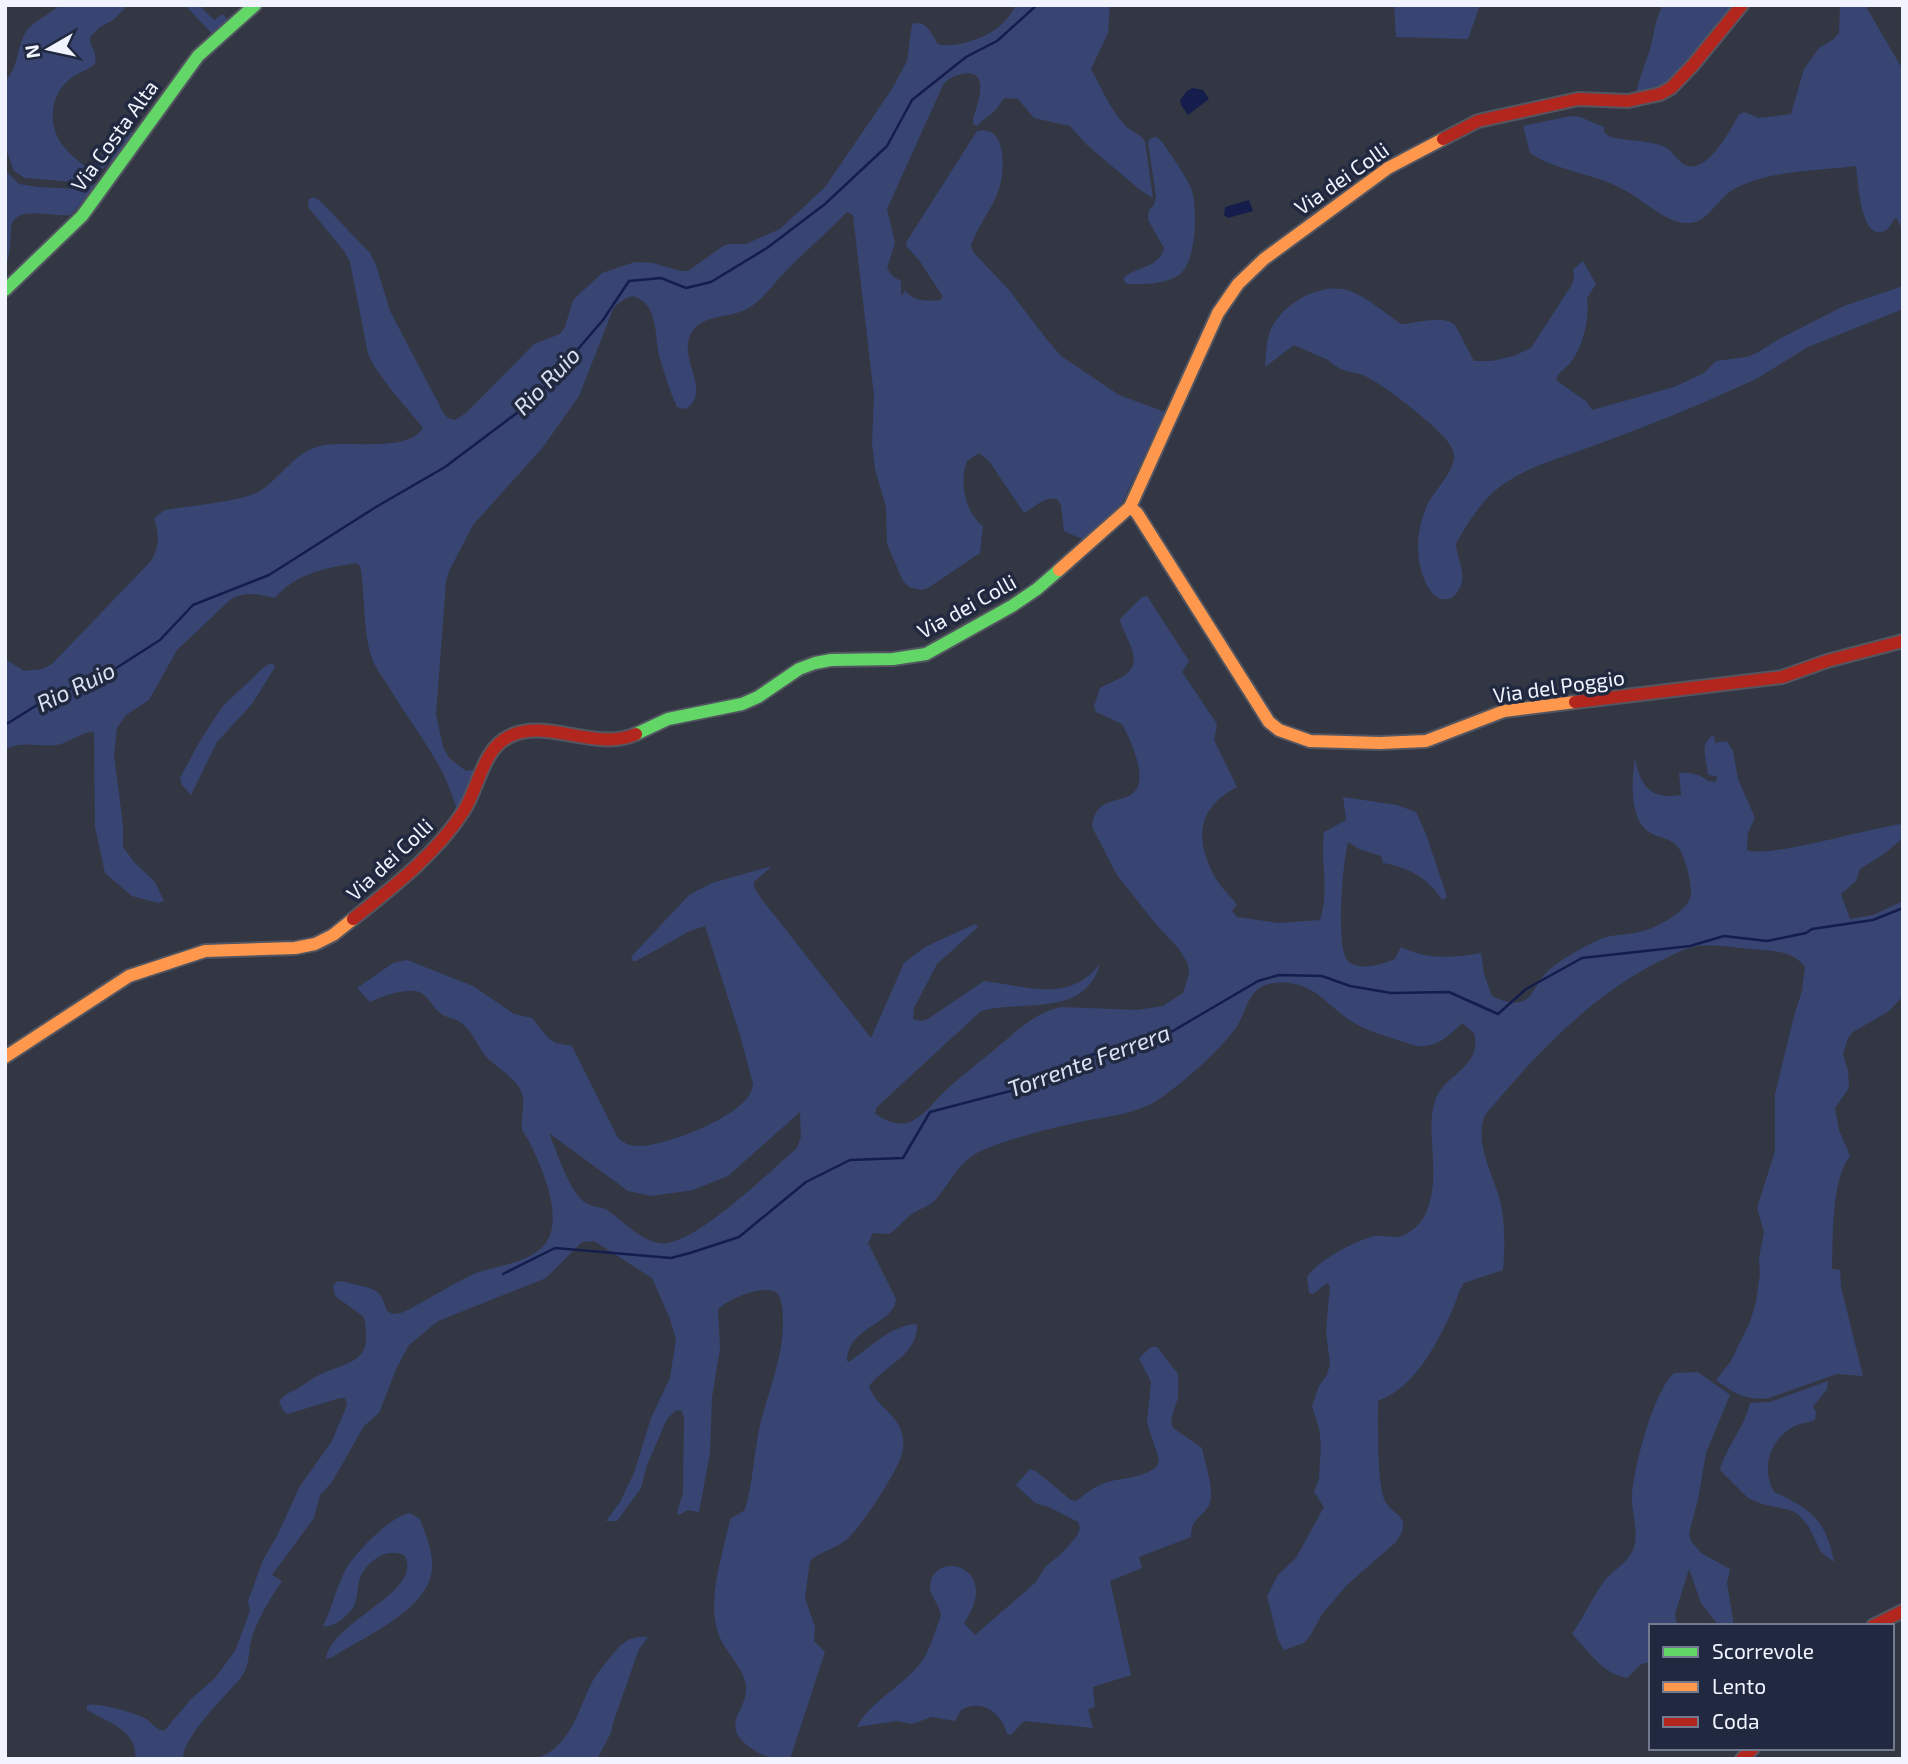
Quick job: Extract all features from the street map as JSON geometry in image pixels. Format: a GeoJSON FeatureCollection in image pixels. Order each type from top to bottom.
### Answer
{"type":"FeatureCollection","features":[{"type":"Feature","properties":{"kind":"street","name":"Via Costa Alta"},"geometry":{"type":"LineString","coordinates":[[5,290],[82,216],[198,56],[255,5]]}},
{"type":"Feature","properties":{"kind":"street","name":"Via dei Colli"},"geometry":{"type":"LineString","coordinates":[[5,1057],[129,976],[205,951],[295,948],[314,944],[333,935],[411,873],[437,845],[464,811],[492,750],[509,736],[543,732],[597,740],[629,737],[668,719],[742,704],[758,697],[799,669],[814,663],[831,660],[892,659],[926,654],[1038,589],[1130,508],[1217,313],[1238,284],[1264,259],[1388,168],[1478,121],[1578,99],[1628,101],[1660,94],[1671,88],[1686,73],[1742,5]]}},
{"type":"Feature","properties":{"kind":"street","name":"Via del Poggio"},"geometry":{"type":"LineString","coordinates":[[1130,508],[1137,513],[1269,722],[1296,737],[1310,741],[1426,741],[1504,712],[1782,677],[1826,661],[1903,641]]}},
{"type":"Feature","properties":{"kind":"street"},"geometry":{"type":"LineString","coordinates":[[1877,1624],[1903,1611]]}},
{"type":"Feature","properties":{"kind":"shaded area"},"geometry":{"type":"Polygon","coordinates":[[[60,5],[128,5],[90,37],[95,64],[71,78],[58,93],[55,102],[53,120],[59,139],[70,153],[90,170],[118,135],[133,132],[119,155],[86,183],[25,178],[14,171],[5,147],[5,81],[13,69],[21,41],[28,29],[60,5]]]}},
{"type":"Feature","properties":{"kind":"shaded area"},"geometry":{"type":"Polygon","coordinates":[[[185,5],[199,5],[214,20],[223,14],[229,22],[213,35],[185,5]]]}},
{"type":"Feature","properties":{"kind":"shaded area"},"geometry":{"type":"Polygon","coordinates":[[[1016,5],[1110,5],[1108,33],[1091,69],[1119,118],[1145,142],[1153,198],[1086,144],[1070,126],[1034,118],[1018,99],[1005,98],[996,110],[977,126],[973,124],[980,81],[977,76],[971,74],[959,75],[943,85],[887,209],[895,243],[887,268],[893,277],[901,281],[901,295],[904,290],[920,300],[940,300],[943,297],[919,260],[906,246],[907,241],[977,131],[994,134],[1002,150],[1001,181],[994,201],[971,245],[973,252],[1009,290],[1061,356],[1119,395],[1165,412],[1123,501],[1113,514],[1084,540],[1064,531],[1061,505],[1057,499],[1044,501],[1024,513],[989,461],[979,453],[967,461],[964,487],[968,505],[983,526],[980,553],[928,588],[921,590],[909,587],[903,581],[887,544],[886,507],[875,469],[872,444],[874,396],[853,215],[847,212],[753,305],[740,312],[705,321],[693,330],[688,340],[688,351],[696,392],[694,401],[686,409],[677,407],[670,389],[648,306],[633,296],[614,307],[579,396],[543,447],[473,525],[446,582],[436,714],[443,747],[449,758],[466,771],[482,768],[458,816],[439,765],[373,661],[367,638],[360,566],[356,563],[302,577],[275,598],[253,594],[237,596],[177,650],[149,700],[126,715],[117,728],[114,755],[123,825],[123,847],[155,882],[164,901],[158,903],[132,896],[105,873],[95,827],[94,732],[56,745],[23,745],[5,750],[5,659],[24,671],[42,669],[52,664],[151,561],[158,540],[154,518],[165,510],[252,495],[268,485],[302,454],[320,446],[404,441],[423,428],[389,387],[368,354],[350,262],[308,207],[309,199],[314,197],[320,201],[370,253],[390,311],[444,414],[455,420],[466,413],[534,344],[560,334],[565,327],[573,300],[602,273],[635,262],[688,271],[723,246],[746,244],[780,229],[825,187],[892,89],[907,61],[912,24],[925,25],[938,44],[954,45],[981,37],[996,29],[1016,5]]]}},
{"type":"Feature","properties":{"kind":"shaded area"},"geometry":{"type":"Polygon","coordinates":[[[1394,5],[1480,5],[1468,39],[1396,37],[1394,5]]]}},
{"type":"Feature","properties":{"kind":"shaded area"},"geometry":{"type":"Polygon","coordinates":[[[1663,5],[1737,5],[1670,81],[1635,96],[1658,17],[1663,5]]]}},
{"type":"Feature","properties":{"kind":"shaded area"},"geometry":{"type":"Polygon","coordinates":[[[1840,5],[1865,5],[1903,70],[1903,231],[1896,217],[1886,230],[1877,232],[1871,228],[1862,208],[1856,166],[1792,172],[1745,184],[1731,191],[1702,219],[1690,223],[1665,217],[1616,186],[1554,165],[1530,153],[1523,126],[1571,116],[1604,127],[1604,132],[1610,137],[1663,146],[1681,163],[1696,166],[1718,148],[1739,114],[1744,112],[1759,118],[1791,114],[1804,69],[1819,48],[1839,33],[1840,5]]]}},
{"type":"Feature","properties":{"kind":"shaded area"},"geometry":{"type":"Polygon","coordinates":[[[1193,88],[1203,90],[1209,99],[1188,115],[1180,100],[1193,88]]]}},
{"type":"Feature","properties":{"kind":"shaded area"},"geometry":{"type":"Polygon","coordinates":[[[1157,137],[1180,168],[1191,189],[1195,213],[1192,248],[1185,268],[1175,277],[1155,283],[1127,284],[1123,279],[1152,264],[1164,248],[1148,220],[1149,210],[1154,205],[1156,196],[1148,142],[1157,137]]]}},
{"type":"Feature","properties":{"kind":"shaded area"},"geometry":{"type":"Polygon","coordinates":[[[5,170],[19,184],[38,187],[88,188],[101,180],[71,215],[35,213],[19,216],[13,221],[5,269],[5,170]]]}},
{"type":"Feature","properties":{"kind":"shaded area"},"geometry":{"type":"Polygon","coordinates":[[[1249,200],[1253,211],[1228,218],[1224,215],[1225,207],[1249,200]]]}},
{"type":"Feature","properties":{"kind":"shaded area"},"geometry":{"type":"Polygon","coordinates":[[[1583,261],[1596,284],[1587,298],[1586,323],[1579,349],[1556,380],[1587,402],[1592,410],[1674,387],[1704,373],[1716,361],[1757,353],[1844,306],[1903,286],[1903,309],[1808,347],[1758,378],[1703,403],[1538,466],[1502,485],[1476,512],[1456,544],[1462,575],[1460,587],[1450,599],[1439,598],[1430,590],[1423,575],[1418,544],[1421,522],[1429,501],[1453,463],[1454,455],[1450,444],[1427,421],[1383,387],[1364,375],[1341,369],[1328,360],[1294,345],[1265,367],[1271,329],[1284,311],[1304,296],[1328,289],[1339,289],[1363,298],[1401,324],[1436,320],[1449,322],[1455,325],[1474,361],[1492,361],[1514,356],[1531,348],[1571,286],[1574,279],[1573,270],[1583,261]]]}},
{"type":"Feature","properties":{"kind":"shaded area"},"geometry":{"type":"Polygon","coordinates":[[[1147,596],[1189,661],[1182,672],[1217,724],[1214,740],[1237,787],[1213,805],[1206,816],[1202,839],[1216,879],[1237,905],[1232,911],[1237,917],[1278,923],[1320,920],[1325,887],[1324,832],[1346,820],[1343,797],[1397,805],[1416,812],[1447,897],[1442,900],[1431,886],[1417,875],[1401,867],[1383,863],[1381,856],[1359,849],[1348,842],[1342,884],[1342,939],[1348,961],[1358,966],[1378,965],[1395,959],[1401,947],[1440,957],[1481,953],[1484,974],[1492,996],[1517,1003],[1530,996],[1546,973],[1576,951],[1606,937],[1638,933],[1665,922],[1689,900],[1689,875],[1678,847],[1646,830],[1637,815],[1633,786],[1635,758],[1640,777],[1649,789],[1662,795],[1681,795],[1679,773],[1694,774],[1716,782],[1717,776],[1708,775],[1705,752],[1706,743],[1714,735],[1715,743],[1727,741],[1733,751],[1738,779],[1755,818],[1748,833],[1747,850],[1758,852],[1797,847],[1903,824],[1903,838],[1860,869],[1856,881],[1841,894],[1850,919],[1873,915],[1903,901],[1903,996],[1889,1011],[1853,1032],[1848,1038],[1843,1054],[1849,1088],[1835,1108],[1839,1130],[1850,1156],[1839,1179],[1836,1194],[1832,1269],[1840,1270],[1841,1287],[1863,1376],[1837,1374],[1761,1399],[1741,1395],[1716,1380],[1731,1361],[1750,1322],[1756,1302],[1764,1232],[1757,1208],[1775,1151],[1775,1094],[1802,991],[1805,967],[1788,954],[1712,945],[1696,946],[1660,961],[1610,992],[1565,1029],[1523,1071],[1485,1115],[1482,1126],[1483,1149],[1502,1213],[1503,1270],[1464,1283],[1445,1326],[1422,1365],[1391,1395],[1378,1401],[1379,1462],[1383,1496],[1402,1520],[1403,1526],[1396,1542],[1348,1584],[1322,1614],[1304,1643],[1284,1650],[1278,1640],[1267,1596],[1278,1575],[1296,1558],[1324,1507],[1314,1492],[1319,1479],[1321,1445],[1312,1406],[1330,1364],[1326,1332],[1330,1286],[1327,1283],[1313,1294],[1309,1293],[1307,1277],[1319,1264],[1348,1247],[1375,1236],[1405,1235],[1423,1219],[1433,1185],[1431,1125],[1436,1098],[1447,1082],[1469,1062],[1475,1044],[1474,1033],[1462,1023],[1441,1040],[1430,1045],[1416,1046],[1360,1026],[1301,985],[1273,983],[1264,985],[1253,994],[1235,1029],[1211,1056],[1155,1102],[1133,1111],[1039,1131],[983,1150],[962,1165],[933,1202],[912,1214],[889,1234],[873,1233],[868,1243],[896,1299],[888,1315],[855,1340],[849,1349],[847,1361],[889,1333],[917,1324],[916,1334],[907,1352],[869,1386],[875,1398],[898,1424],[903,1436],[903,1451],[885,1488],[853,1533],[810,1561],[805,1598],[815,1627],[814,1641],[825,1652],[790,1759],[761,1754],[741,1739],[736,1731],[735,1723],[746,1691],[745,1681],[741,1670],[721,1640],[714,1611],[717,1580],[730,1519],[745,1510],[760,1425],[778,1362],[783,1324],[780,1299],[772,1290],[756,1291],[737,1297],[718,1310],[720,1349],[712,1397],[710,1453],[699,1512],[688,1510],[679,1515],[677,1513],[683,1493],[684,1418],[681,1410],[675,1411],[667,1419],[647,1465],[641,1488],[617,1521],[606,1521],[620,1502],[634,1473],[651,1418],[670,1378],[676,1339],[652,1278],[594,1241],[582,1242],[546,1278],[438,1321],[409,1345],[379,1413],[364,1426],[332,1482],[320,1495],[314,1518],[272,1575],[282,1581],[256,1627],[243,1674],[189,1740],[183,1759],[135,1759],[135,1749],[127,1734],[87,1710],[87,1705],[133,1714],[164,1731],[192,1698],[215,1678],[235,1651],[250,1611],[248,1601],[263,1560],[300,1486],[332,1441],[347,1405],[345,1398],[340,1398],[288,1414],[279,1402],[285,1395],[315,1377],[359,1357],[366,1342],[364,1317],[335,1296],[333,1286],[336,1282],[371,1289],[382,1298],[387,1311],[393,1314],[401,1313],[472,1275],[530,1256],[545,1244],[551,1234],[553,1221],[549,1194],[540,1166],[522,1129],[523,1103],[519,1087],[484,1054],[466,1027],[441,1014],[423,994],[405,991],[370,1002],[357,988],[393,963],[407,960],[473,986],[514,1014],[532,1018],[548,1038],[556,1043],[572,1046],[618,1138],[627,1144],[638,1146],[667,1141],[705,1127],[739,1106],[749,1095],[753,1084],[705,926],[690,931],[636,961],[631,957],[689,895],[712,883],[772,866],[754,882],[754,887],[871,1038],[904,963],[925,947],[975,924],[978,927],[937,964],[914,1008],[913,1019],[928,1019],[984,981],[1031,988],[1061,988],[1088,976],[1100,964],[1092,981],[1080,993],[1066,1000],[981,1011],[877,1107],[875,1113],[891,1122],[906,1123],[921,1115],[952,1085],[1017,1031],[1051,1010],[1061,1007],[1137,1010],[1163,1006],[1183,993],[1189,974],[1188,964],[1179,949],[1117,875],[1092,827],[1098,809],[1130,795],[1139,784],[1139,767],[1122,724],[1096,712],[1094,706],[1100,688],[1124,676],[1132,666],[1132,651],[1120,619],[1142,597],[1147,596]],[[800,1112],[728,1176],[693,1190],[651,1196],[628,1191],[549,1133],[564,1171],[580,1198],[589,1205],[607,1210],[640,1235],[659,1243],[673,1242],[710,1222],[797,1148],[801,1137],[800,1112]]]}},
{"type":"Feature","properties":{"kind":"shaded area"},"geometry":{"type":"Polygon","coordinates":[[[269,664],[275,667],[252,704],[217,742],[191,795],[182,785],[180,778],[200,741],[222,707],[269,664]]]}},
{"type":"Feature","properties":{"kind":"shaded area"},"geometry":{"type":"Polygon","coordinates":[[[1151,1347],[1157,1347],[1178,1374],[1178,1398],[1171,1419],[1173,1428],[1202,1448],[1211,1498],[1207,1509],[1193,1524],[1191,1537],[1139,1557],[1142,1568],[1110,1581],[1131,1675],[1093,1687],[1095,1707],[1088,1709],[1093,1728],[1024,1721],[1011,1735],[1007,1734],[996,1714],[976,1706],[961,1710],[955,1721],[932,1717],[912,1724],[897,1721],[857,1727],[870,1710],[915,1670],[928,1650],[941,1616],[930,1589],[934,1574],[943,1567],[953,1566],[964,1569],[972,1577],[976,1588],[974,1604],[964,1623],[975,1635],[1036,1582],[1046,1566],[1077,1536],[1080,1528],[1078,1522],[1035,1503],[1016,1485],[1030,1469],[1076,1501],[1101,1485],[1139,1476],[1157,1466],[1159,1459],[1147,1423],[1151,1382],[1139,1358],[1151,1347]]]}},
{"type":"Feature","properties":{"kind":"shaded area"},"geometry":{"type":"Polygon","coordinates":[[[1698,1372],[1730,1395],[1706,1453],[1689,1533],[1691,1541],[1701,1553],[1730,1569],[1727,1583],[1734,1624],[1717,1624],[1701,1603],[1689,1569],[1675,1614],[1677,1624],[1649,1624],[1649,1662],[1641,1664],[1627,1678],[1603,1666],[1572,1634],[1602,1585],[1626,1561],[1634,1547],[1636,1536],[1633,1487],[1640,1452],[1659,1396],[1674,1373],[1698,1372]]]}},
{"type":"Feature","properties":{"kind":"shaded area"},"geometry":{"type":"Polygon","coordinates":[[[1828,1381],[1827,1389],[1813,1407],[1816,1412],[1815,1420],[1795,1426],[1773,1447],[1768,1474],[1774,1492],[1798,1504],[1821,1526],[1834,1562],[1821,1552],[1809,1527],[1798,1514],[1748,1498],[1720,1470],[1750,1403],[1770,1402],[1828,1381]]]}},
{"type":"Feature","properties":{"kind":"shaded area"},"geometry":{"type":"Polygon","coordinates":[[[410,1513],[420,1519],[432,1560],[429,1581],[421,1595],[394,1620],[326,1659],[332,1645],[343,1632],[389,1595],[401,1582],[407,1569],[405,1556],[398,1553],[385,1554],[373,1561],[360,1578],[351,1610],[336,1623],[323,1626],[347,1567],[382,1529],[410,1513]]]}},
{"type":"Feature","properties":{"kind":"shaded area"},"geometry":{"type":"Polygon","coordinates":[[[638,1637],[648,1637],[639,1649],[611,1733],[597,1759],[534,1759],[545,1755],[563,1740],[600,1670],[621,1645],[638,1637]]]}},
{"type":"Feature","properties":{"kind":"waterway","name":"Rio Ruio"},"geometry":{"type":"LineString","coordinates":[[5,725],[50,697],[110,672],[160,640],[193,605],[269,575],[445,467],[534,400],[603,320],[629,281],[661,278],[686,288],[711,282],[767,248],[825,204],[887,146],[912,100],[966,57],[997,41],[1037,5]]}},
{"type":"Feature","properties":{"kind":"waterway","name":"Torrente Ferrera"},"geometry":{"type":"LineString","coordinates":[[503,1274],[555,1248],[671,1258],[739,1237],[806,1182],[850,1160],[903,1158],[930,1112],[1041,1083],[1057,1068],[1091,1055],[1166,1035],[1258,981],[1279,975],[1322,976],[1350,986],[1391,993],[1449,992],[1498,1014],[1526,989],[1582,958],[1690,946],[1724,936],[1767,941],[1806,933],[1812,929],[1873,920],[1903,908]]}},
{"type":"Feature","properties":{"kind":"traffic: fast"},"geometry":{"type":"LineString","coordinates":[[5,290],[82,216],[198,56],[255,5]]}},
{"type":"Feature","properties":{"kind":"traffic: fast"},"geometry":{"type":"LineString","coordinates":[[636,734],[668,719],[742,704],[758,697],[799,669],[815,663],[831,660],[893,659],[926,654],[1012,606],[1059,570]]}},
{"type":"Feature","properties":{"kind":"traffic: slow"},"geometry":{"type":"LineString","coordinates":[[1059,570],[1130,507],[1218,313],[1238,284],[1264,259],[1388,168],[1443,139]]}},
{"type":"Feature","properties":{"kind":"traffic: slow"},"geometry":{"type":"LineString","coordinates":[[1130,507],[1137,513],[1269,722],[1279,730],[1310,741],[1426,741],[1504,711],[1575,702]]}},
{"type":"Feature","properties":{"kind":"traffic: slow"},"geometry":{"type":"LineString","coordinates":[[5,1057],[129,976],[205,951],[295,948],[315,944],[333,935],[353,919]]}},
{"type":"Feature","properties":{"kind":"traffic: jam"},"geometry":{"type":"LineString","coordinates":[[1443,139],[1478,121],[1578,99],[1628,101],[1660,94],[1671,88],[1693,65],[1742,5]]}},
{"type":"Feature","properties":{"kind":"traffic: jam"},"geometry":{"type":"LineString","coordinates":[[1575,702],[1782,677],[1827,661],[1903,641]]}},
{"type":"Feature","properties":{"kind":"traffic: jam"},"geometry":{"type":"LineString","coordinates":[[353,919],[412,870],[440,842],[463,812],[487,759],[493,750],[510,736],[524,731],[556,732],[605,739],[621,739],[636,734]]}},
{"type":"Feature","properties":{"kind":"traffic: jam"},"geometry":{"type":"LineString","coordinates":[[1877,1624],[1903,1611]]}},
{"type":"Feature","properties":{"kind":"traffic: jam"},"geometry":{"type":"LineString","coordinates":[[1742,1759],[1751,1750]]}}]}
